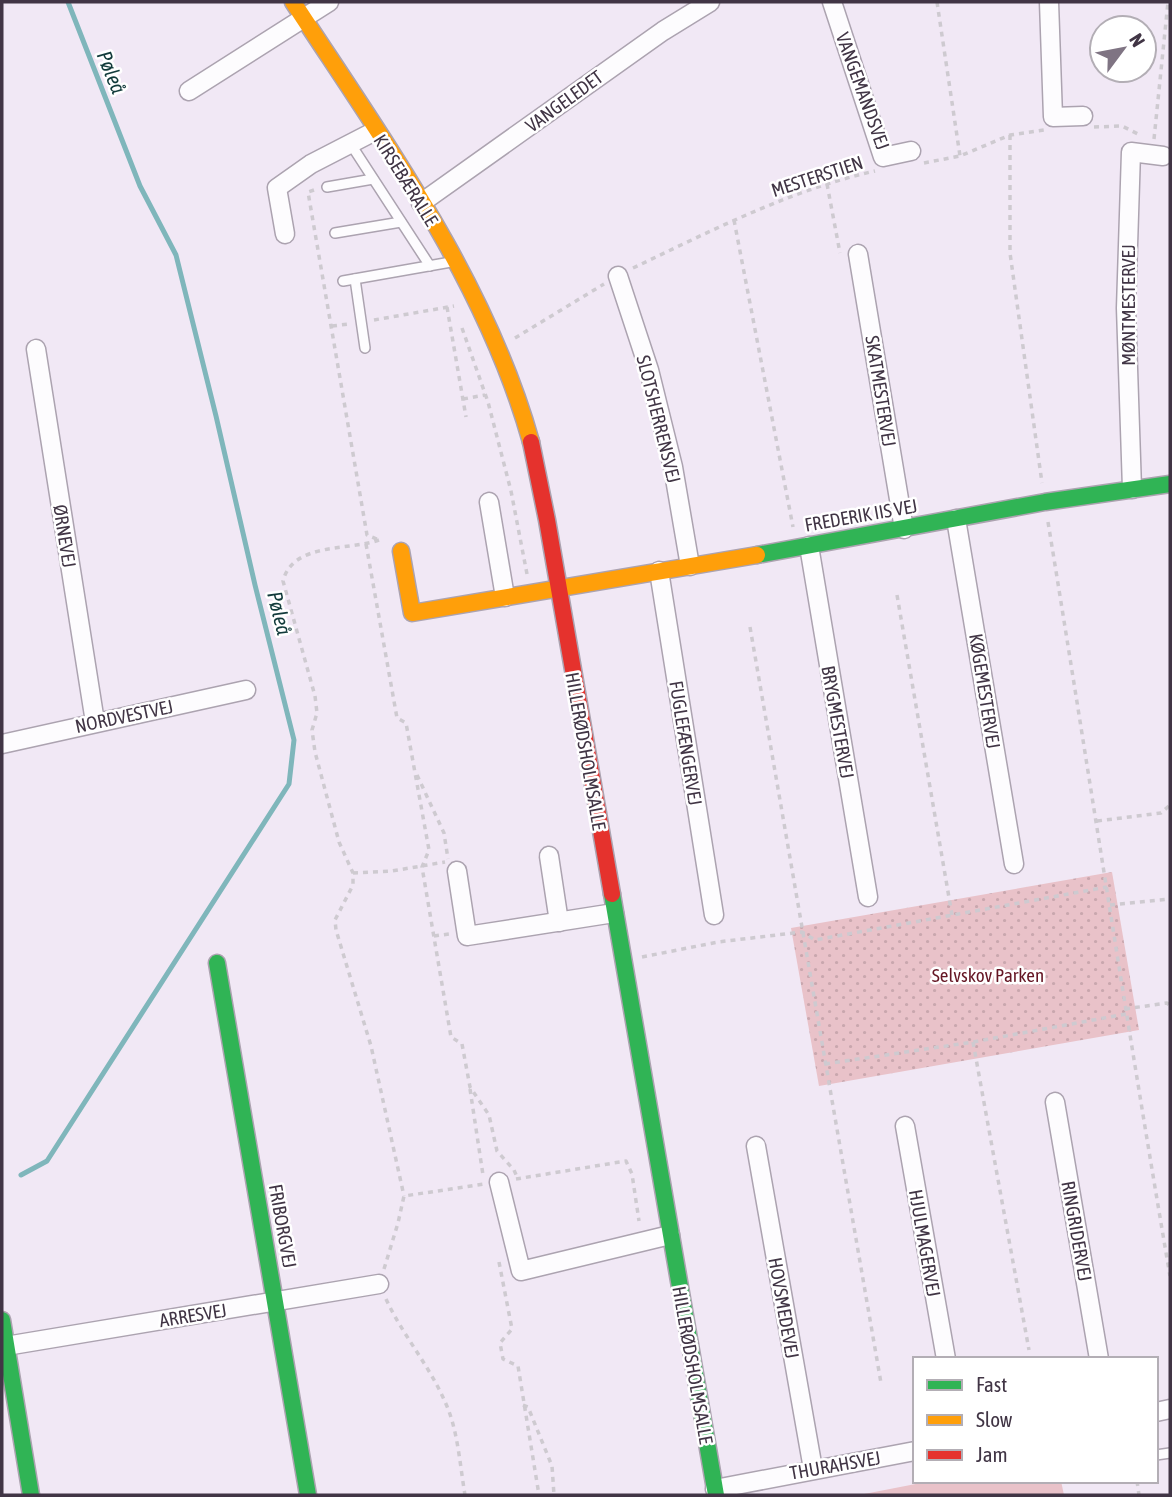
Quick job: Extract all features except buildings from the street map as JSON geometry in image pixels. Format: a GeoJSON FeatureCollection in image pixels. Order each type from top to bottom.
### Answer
{"type":"FeatureCollection","features":[{"type":"Feature","properties":{"kind":"street","name":"KIRSEBÆRALLE"},"geometry":{"type":"LineString","coordinates":[[293,2],[456,261],[499,348]]}},
{"type":"Feature","properties":{"kind":"street"},"geometry":{"type":"LineString","coordinates":[[189,91],[329,2]]}},
{"type":"Feature","properties":{"kind":"street","name":"VANGELEDET"},"geometry":{"type":"LineString","coordinates":[[421,203],[663,31],[710,2]]}},
{"type":"Feature","properties":{"kind":"street","name":"VANGEMANDSVEJ"},"geometry":{"type":"LineString","coordinates":[[832,2],[883,157],[915,158]]}},
{"type":"Feature","properties":{"kind":"street"},"geometry":{"type":"LineString","coordinates":[[1049,2],[1053,117],[1085,122]]}},
{"type":"Feature","properties":{"kind":"street"},"geometry":{"type":"LineString","coordinates":[[285,234],[277,188],[311,164],[375,131]]}},
{"type":"Feature","properties":{"kind":"street","name":"MØNTMESTERVEJ"},"geometry":{"type":"LineString","coordinates":[[1132,489],[1126,308],[1131,152],[1160,147]]}},
{"type":"Feature","properties":{"kind":"street","name":"SKATMESTERVEJ"},"geometry":{"type":"LineString","coordinates":[[858,254],[904,529]]}},
{"type":"Feature","properties":{"kind":"street","name":"SLOTSHERRENSVEJ"},"geometry":{"type":"LineString","coordinates":[[618,276],[652,382],[673,467],[690,566]]}},
{"type":"Feature","properties":{"kind":"street","name":"HILLERØDSHOLMSALLE"},"geometry":{"type":"LineString","coordinates":[[499,348],[522,410],[536,464],[715,1492]]}},
{"type":"Feature","properties":{"kind":"street","name":"ØRNEVEJ"},"geometry":{"type":"LineString","coordinates":[[36,349],[95,722]]}},
{"type":"Feature","properties":{"kind":"street","name":"FREDERIK IIS VEJ"},"geometry":{"type":"LineString","coordinates":[[559,588],[803,547],[1045,502],[1170,484]]}},
{"type":"Feature","properties":{"kind":"street"},"geometry":{"type":"LineString","coordinates":[[489,502],[505,597]]}},
{"type":"Feature","properties":{"kind":"street","name":"KØGEMESTERVEJ"},"geometry":{"type":"LineString","coordinates":[[956,519],[1014,864]]}},
{"type":"Feature","properties":{"kind":"street","name":"BRYGMESTERVEJ"},"geometry":{"type":"LineString","coordinates":[[803,547],[868,897]]}},
{"type":"Feature","properties":{"kind":"street"},"geometry":{"type":"LineString","coordinates":[[401,551],[412,613],[559,588]]}},
{"type":"Feature","properties":{"kind":"street","name":"FUGLEFÆNGERVEJ"},"geometry":{"type":"LineString","coordinates":[[659,570],[714,915]]}},
{"type":"Feature","properties":{"kind":"street","name":"NORDVESTVEJ"},"geometry":{"type":"LineString","coordinates":[[2,744],[246,690]]}},
{"type":"Feature","properties":{"kind":"street"},"geometry":{"type":"LineString","coordinates":[[549,856],[559,922]]}},
{"type":"Feature","properties":{"kind":"street"},"geometry":{"type":"LineString","coordinates":[[453,866],[467,936],[614,913]]}},
{"type":"Feature","properties":{"kind":"street","name":"FRIBORGVEJ"},"geometry":{"type":"LineString","coordinates":[[217,963],[308,1495]]}},
{"type":"Feature","properties":{"kind":"street","name":"RINGRIDERVEJ"},"geometry":{"type":"LineString","coordinates":[[1055,1102],[1099,1357]]}},
{"type":"Feature","properties":{"kind":"street","name":"HJULMAGERVEJ"},"geometry":{"type":"LineString","coordinates":[[905,1126],[946,1357]]}},
{"type":"Feature","properties":{"kind":"street","name":"HOVSMEDEVEJ"},"geometry":{"type":"LineString","coordinates":[[756,1146],[813,1469]]}},
{"type":"Feature","properties":{"kind":"street"},"geometry":{"type":"LineString","coordinates":[[501,1181],[522,1271],[670,1235]]}},
{"type":"Feature","properties":{"kind":"street","name":"ARRESVEJ"},"geometry":{"type":"LineString","coordinates":[[6,1346],[379,1284]]}},
{"type":"Feature","properties":{"kind":"street"},"geometry":{"type":"LineString","coordinates":[[2,1320],[6,1346],[7,1391],[31,1495]]}},
{"type":"Feature","properties":{"kind":"street","name":"THURAHSVEJ"},"geometry":{"type":"LineString","coordinates":[[715,1492],[813,1469],[913,1451]]}},
{"type":"Feature","properties":{"kind":"lane"},"geometry":{"type":"LineString","coordinates":[[349,143],[430,266]]}},
{"type":"Feature","properties":{"kind":"lane"},"geometry":{"type":"LineString","coordinates":[[327,187],[373,179]]}},
{"type":"Feature","properties":{"kind":"lane"},"geometry":{"type":"LineString","coordinates":[[335,233],[401,222]]}},
{"type":"Feature","properties":{"kind":"lane"},"geometry":{"type":"LineString","coordinates":[[343,281],[456,261]]}},
{"type":"Feature","properties":{"kind":"lane"},"geometry":{"type":"LineString","coordinates":[[355,279],[365,348]]}},
{"type":"Feature","properties":{"kind":"path"},"geometry":{"type":"LineString","coordinates":[[937,2],[960,156]]}},
{"type":"Feature","properties":{"kind":"path"},"geometry":{"type":"LineString","coordinates":[[1085,122],[1122,126],[1160,147],[1168,2]]}},
{"type":"Feature","properties":{"kind":"path"},"geometry":{"type":"LineString","coordinates":[[915,158],[960,156],[1010,135],[1051,130]]}},
{"type":"Feature","properties":{"kind":"path"},"geometry":{"type":"LineString","coordinates":[[1010,135],[1010,253],[1045,502],[1125,1012],[1170,1276]]}},
{"type":"Feature","properties":{"kind":"path","name":"MESTERSTIEN"},"geometry":{"type":"LineString","coordinates":[[499,348],[618,276],[733,220],[827,184],[884,170]]}},
{"type":"Feature","properties":{"kind":"path"},"geometry":{"type":"LineString","coordinates":[[827,184],[839,253],[858,254]]}},
{"type":"Feature","properties":{"kind":"path"},"geometry":{"type":"LineString","coordinates":[[327,187],[308,192],[368,535],[401,551]]}},
{"type":"Feature","properties":{"kind":"path"},"geometry":{"type":"LineString","coordinates":[[733,220],[803,547]]}},
{"type":"Feature","properties":{"kind":"path"},"geometry":{"type":"LineString","coordinates":[[332,326],[454,306],[451,296]]}},
{"type":"Feature","properties":{"kind":"path"},"geometry":{"type":"LineString","coordinates":[[447,307],[466,416]]}},
{"type":"Feature","properties":{"kind":"path"},"geometry":{"type":"LineString","coordinates":[[459,319],[485,395],[511,491],[531,593]]}},
{"type":"Feature","properties":{"kind":"path"},"geometry":{"type":"LineString","coordinates":[[463,398],[485,395]]}},
{"type":"Feature","properties":{"kind":"path"},"geometry":{"type":"LineString","coordinates":[[379,540],[303,555],[289,564],[283,581],[317,708],[312,730],[319,766],[339,842],[353,873],[353,885],[334,924],[371,1046],[404,1196],[379,1284],[395,1319],[432,1375],[447,1406],[465,1495]]}},
{"type":"Feature","properties":{"kind":"path"},"geometry":{"type":"LineString","coordinates":[[366,544],[397,718],[406,723],[429,850],[422,867],[451,1037],[462,1044],[470,1087],[501,1181]]}},
{"type":"Feature","properties":{"kind":"path"},"geometry":{"type":"LineString","coordinates":[[897,595],[952,915]]}},
{"type":"Feature","properties":{"kind":"path"},"geometry":{"type":"LineString","coordinates":[[750,627],[881,1383]]}},
{"type":"Feature","properties":{"kind":"path"},"geometry":{"type":"LineString","coordinates":[[353,873],[453,866],[444,833],[414,767]]}},
{"type":"Feature","properties":{"kind":"path"},"geometry":{"type":"LineString","coordinates":[[1097,821],[1161,813],[1170,805]]}},
{"type":"Feature","properties":{"kind":"path"},"geometry":{"type":"LineString","coordinates":[[622,961],[718,942],[802,932],[815,940],[1107,887]]}},
{"type":"Feature","properties":{"kind":"path"},"geometry":{"type":"LineString","coordinates":[[1109,905],[1170,899]]}},
{"type":"Feature","properties":{"kind":"path"},"geometry":{"type":"LineString","coordinates":[[825,1064],[973,1042],[1167,1003],[1170,1006]]}},
{"type":"Feature","properties":{"kind":"path"},"geometry":{"type":"LineString","coordinates":[[973,1042],[1029,1350]]}},
{"type":"Feature","properties":{"kind":"path"},"geometry":{"type":"LineString","coordinates":[[470,1087],[489,1115],[498,1151],[514,1170],[501,1181]]}},
{"type":"Feature","properties":{"kind":"path"},"geometry":{"type":"LineString","coordinates":[[404,1196],[626,1161],[632,1174],[639,1221]]}},
{"type":"Feature","properties":{"kind":"path"},"geometry":{"type":"LineString","coordinates":[[497,1250],[512,1329],[500,1343],[503,1359],[518,1366],[539,1495]]}},
{"type":"Feature","properties":{"kind":"path"},"geometry":{"type":"LineString","coordinates":[[523,1405],[528,1407],[552,1466],[554,1495]]}},
{"type":"Feature","properties":{"kind":"green space","name":"Selvskov Parken"},"geometry":{"type":"Polygon","coordinates":[[[1112,872],[1139,1030],[819,1086],[791,928],[1112,872]]]}},
{"type":"Feature","properties":{"kind":"green space"},"geometry":{"type":"Polygon","coordinates":[[[921,1483],[1061,1483],[1064,1495],[859,1495],[921,1483]]]}},
{"type":"Feature","properties":{"kind":"waterway","name":"Pøleå"},"geometry":{"type":"LineString","coordinates":[[21,1175],[47,1161],[289,784],[294,740],[176,255],[140,186],[68,2]]}},
{"type":"Feature","properties":{"kind":"traffic: fast"},"geometry":{"type":"LineString","coordinates":[[757,555],[1045,502],[1170,484]]}},
{"type":"Feature","properties":{"kind":"traffic: fast"},"geometry":{"type":"LineString","coordinates":[[612,894],[716,1495]]}},
{"type":"Feature","properties":{"kind":"traffic: fast"},"geometry":{"type":"LineString","coordinates":[[217,963],[308,1495]]}},
{"type":"Feature","properties":{"kind":"traffic: fast"},"geometry":{"type":"LineString","coordinates":[[2,1320],[31,1495]]}},
{"type":"Feature","properties":{"kind":"traffic: slow"},"geometry":{"type":"LineString","coordinates":[[293,2],[396,159],[460,268],[512,383],[531,442]]}},
{"type":"Feature","properties":{"kind":"traffic: slow"},"geometry":{"type":"LineString","coordinates":[[401,551],[412,613],[757,555]]}},
{"type":"Feature","properties":{"kind":"traffic: jam"},"geometry":{"type":"LineString","coordinates":[[531,442],[612,894]]}}]}
